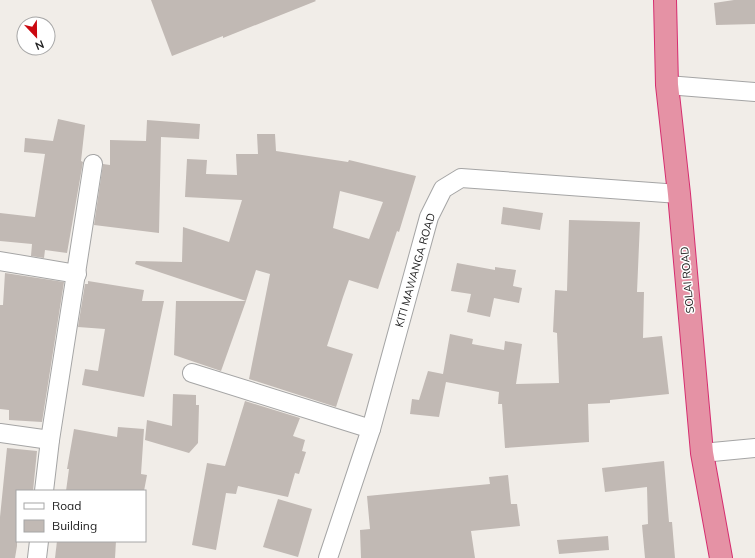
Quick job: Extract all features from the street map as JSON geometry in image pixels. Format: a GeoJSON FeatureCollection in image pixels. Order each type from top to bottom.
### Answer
{"type":"FeatureCollection","features":[{"type":"Feature","properties":{"kind":"highway","name":"SOLAI ROAD"},"geometry":{"type":"LineString","coordinates":[[665,0],[667,85],[679,194],[702,453],[721,558]]}},
{"type":"Feature","properties":{"kind":"street"},"geometry":{"type":"LineString","coordinates":[[667,85],[755,92]]}},
{"type":"Feature","properties":{"kind":"street"},"geometry":{"type":"LineString","coordinates":[[44,490],[50,440],[93,164]]}},
{"type":"Feature","properties":{"kind":"street","name":"KITI MAWANGA ROAD"},"geometry":{"type":"LineString","coordinates":[[328,558],[370,429],[429,217],[443,189],[461,178],[679,194]]}},
{"type":"Feature","properties":{"kind":"street"},"geometry":{"type":"LineString","coordinates":[[0,262],[77,274]]}},
{"type":"Feature","properties":{"kind":"street"},"geometry":{"type":"LineString","coordinates":[[192,373],[370,429]]}},
{"type":"Feature","properties":{"kind":"street"},"geometry":{"type":"LineString","coordinates":[[0,433],[50,440]]}},
{"type":"Feature","properties":{"kind":"street"},"geometry":{"type":"LineString","coordinates":[[702,453],[755,448]]}},
{"type":"Feature","properties":{"kind":"street"},"geometry":{"type":"LineString","coordinates":[[37,558],[39,542]]}},
{"type":"Feature","properties":{"kind":"building"},"geometry":{"type":"Polygon","coordinates":[[[151,0],[316,1],[223,38],[223,36],[172,56],[151,0]]]}},
{"type":"Feature","properties":{"kind":"building"},"geometry":{"type":"Polygon","coordinates":[[[734,0],[755,0],[755,24],[716,25],[714,3],[734,0]]]}},
{"type":"Feature","properties":{"kind":"building"},"geometry":{"type":"Polygon","coordinates":[[[58,119],[85,125],[81,161],[83,162],[67,253],[45,250],[44,258],[31,256],[32,244],[0,241],[0,213],[35,217],[45,154],[24,152],[25,138],[53,141],[58,119]]]}},
{"type":"Feature","properties":{"kind":"building"},"geometry":{"type":"Polygon","coordinates":[[[147,120],[200,124],[199,139],[161,137],[159,233],[94,225],[103,164],[110,165],[110,140],[146,141],[147,120]]]}},
{"type":"Feature","properties":{"kind":"building"},"geometry":{"type":"Polygon","coordinates":[[[257,134],[275,134],[276,151],[348,162],[349,160],[416,176],[399,232],[397,231],[378,289],[349,280],[343,297],[327,346],[353,354],[336,407],[249,379],[270,274],[256,270],[246,301],[135,264],[136,261],[182,262],[183,227],[229,242],[242,200],[185,197],[187,159],[207,160],[206,174],[237,175],[236,154],[258,154],[257,134]],[[340,191],[333,228],[369,239],[383,202],[340,191]]]}},
{"type":"Feature","properties":{"kind":"building"},"geometry":{"type":"Polygon","coordinates":[[[503,207],[543,213],[540,230],[501,224],[503,207]]]}},
{"type":"Feature","properties":{"kind":"building"},"geometry":{"type":"Polygon","coordinates":[[[569,220],[640,222],[637,292],[644,292],[643,338],[662,336],[669,394],[610,400],[610,403],[588,404],[589,442],[505,448],[502,404],[498,404],[499,392],[446,382],[439,417],[410,414],[412,399],[419,400],[428,371],[443,374],[450,334],[473,339],[472,344],[504,350],[505,341],[522,344],[516,384],[559,383],[557,333],[553,332],[555,290],[567,291],[569,220]]]}},
{"type":"Feature","properties":{"kind":"building"},"geometry":{"type":"Polygon","coordinates":[[[457,263],[495,270],[495,267],[516,270],[513,286],[522,288],[519,303],[494,298],[490,317],[467,312],[471,294],[451,291],[457,263]]]}},
{"type":"Feature","properties":{"kind":"building"},"geometry":{"type":"Polygon","coordinates":[[[5,273],[64,282],[42,422],[9,420],[9,410],[0,409],[0,305],[3,305],[5,273]]]}},
{"type":"Feature","properties":{"kind":"building"},"geometry":{"type":"Polygon","coordinates":[[[88,281],[144,290],[142,301],[164,301],[144,397],[82,385],[85,369],[98,371],[105,329],[78,327],[85,284],[88,284],[88,281]]]}},
{"type":"Feature","properties":{"kind":"building"},"geometry":{"type":"Polygon","coordinates":[[[176,301],[246,301],[221,371],[174,355],[176,301]]]}},
{"type":"Feature","properties":{"kind":"building"},"geometry":{"type":"Polygon","coordinates":[[[173,394],[196,395],[196,405],[199,405],[198,443],[189,453],[145,440],[147,420],[172,426],[173,394]]]}},
{"type":"Feature","properties":{"kind":"building"},"geometry":{"type":"Polygon","coordinates":[[[245,401],[300,418],[293,436],[305,440],[302,451],[306,452],[299,474],[295,473],[288,497],[238,486],[236,494],[226,493],[216,550],[192,545],[207,463],[225,466],[245,401]]]}},
{"type":"Feature","properties":{"kind":"building"},"geometry":{"type":"Polygon","coordinates":[[[118,427],[144,429],[141,474],[147,475],[144,490],[66,490],[69,469],[67,469],[74,429],[117,437],[118,427]]]}},
{"type":"Feature","properties":{"kind":"building"},"geometry":{"type":"Polygon","coordinates":[[[7,448],[37,451],[33,490],[16,490],[17,546],[15,558],[0,558],[0,517],[7,448]]]}},
{"type":"Feature","properties":{"kind":"building"},"geometry":{"type":"Polygon","coordinates":[[[664,461],[669,522],[672,522],[675,558],[645,558],[642,525],[648,524],[647,487],[605,492],[602,468],[664,461]]]}},
{"type":"Feature","properties":{"kind":"building"},"geometry":{"type":"Polygon","coordinates":[[[508,475],[511,504],[517,504],[520,526],[471,531],[475,558],[361,558],[360,530],[370,529],[367,496],[490,484],[489,477],[508,475]]]}},
{"type":"Feature","properties":{"kind":"building"},"geometry":{"type":"Polygon","coordinates":[[[278,499],[312,509],[298,557],[263,547],[278,499]]]}},
{"type":"Feature","properties":{"kind":"building"},"geometry":{"type":"Polygon","coordinates":[[[608,536],[609,550],[559,554],[557,540],[608,536]]]}},
{"type":"Feature","properties":{"kind":"building"},"geometry":{"type":"Polygon","coordinates":[[[57,542],[116,542],[115,558],[55,558],[57,542]]]}}]}
